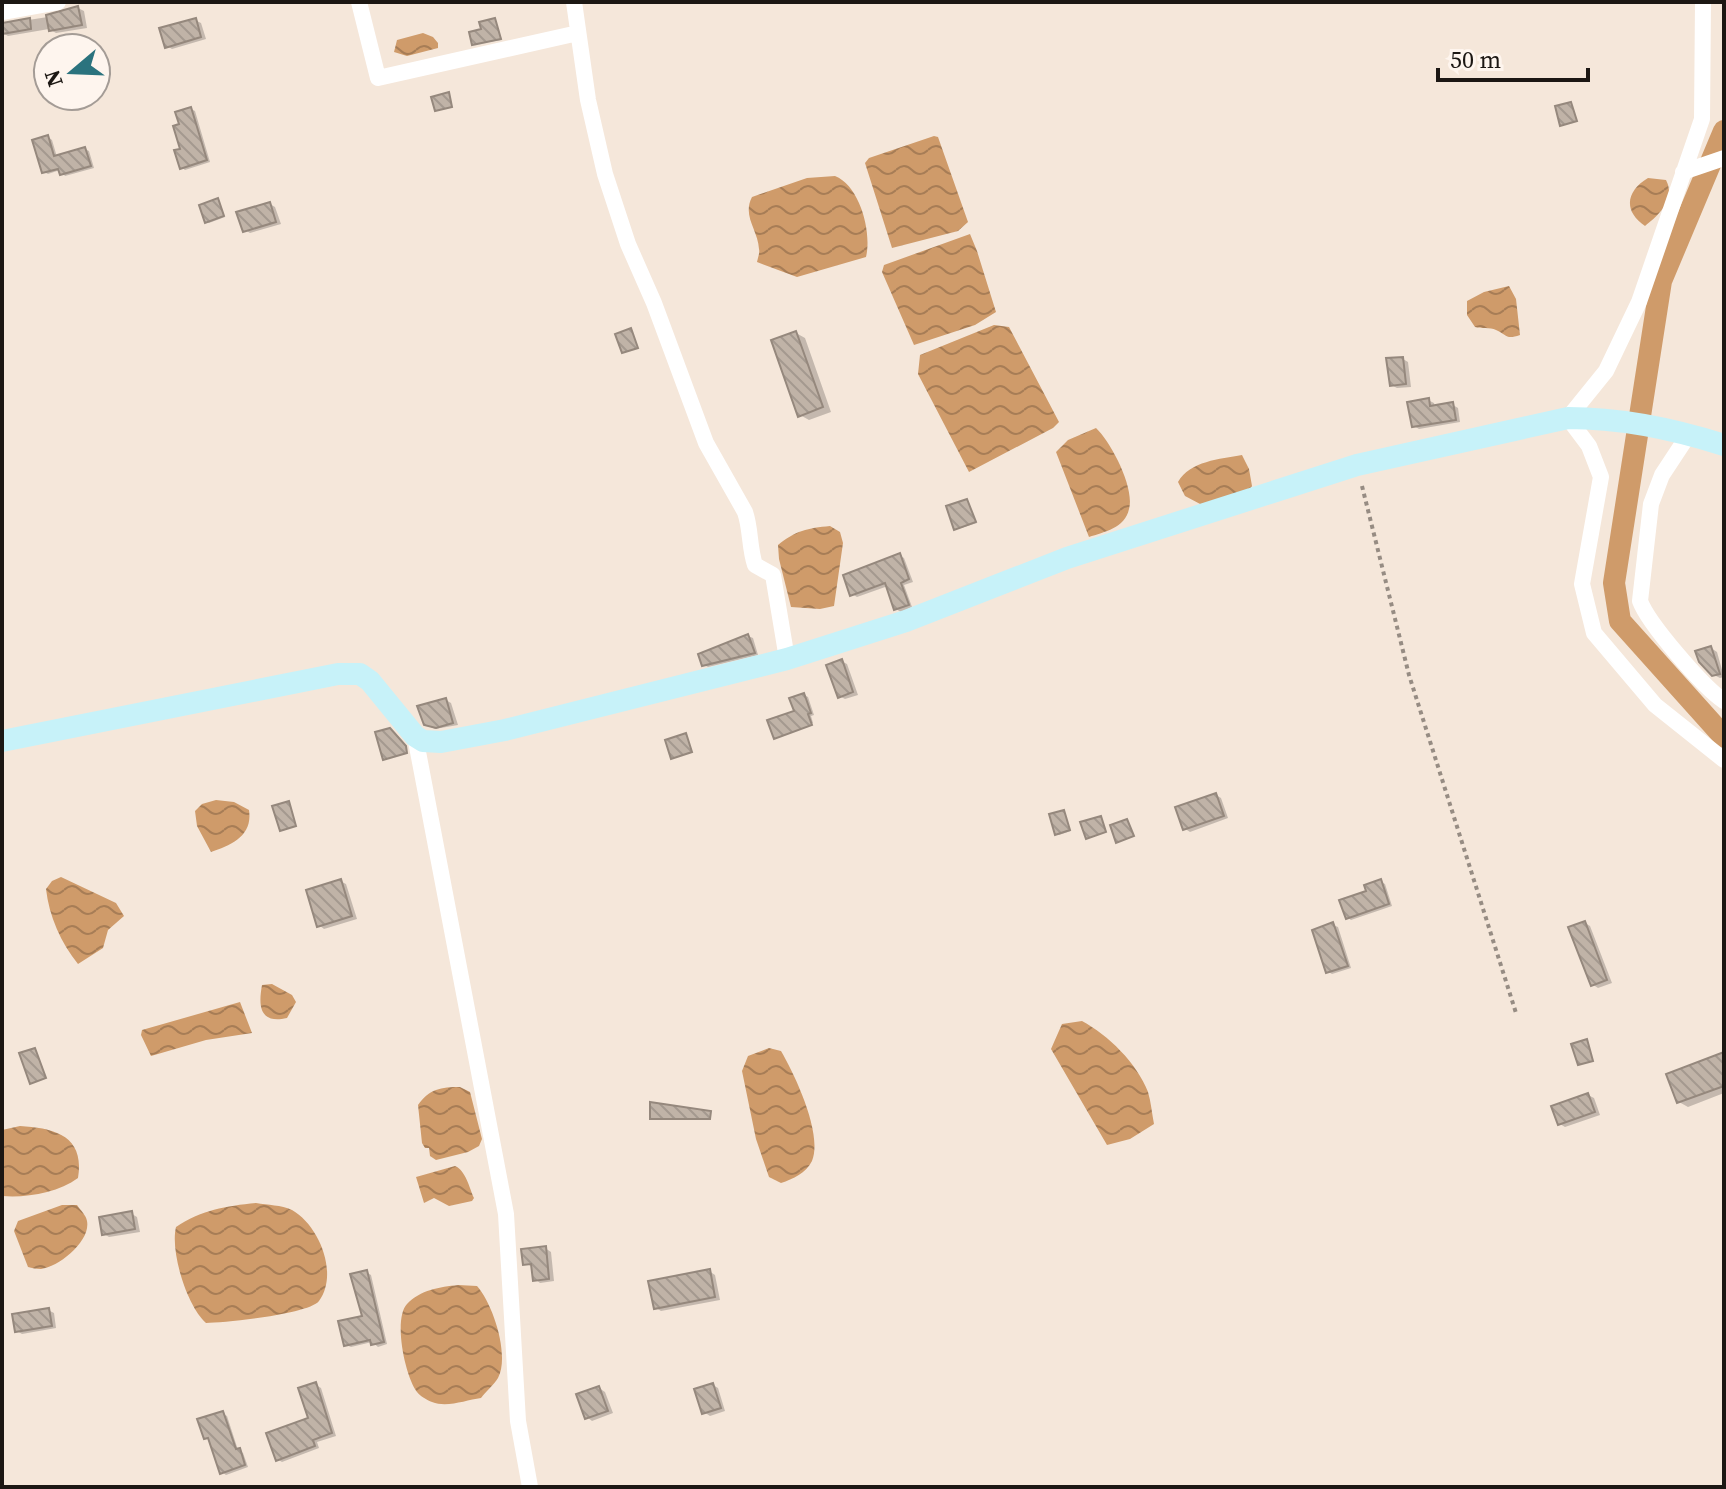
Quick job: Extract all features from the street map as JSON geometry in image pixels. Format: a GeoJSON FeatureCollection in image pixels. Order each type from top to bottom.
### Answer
{"type":"FeatureCollection","features":[{"type":"Feature","properties":{"kind":"main road"},"geometry":{"type":"LineString","coordinates":[[2,741],[338,674],[360,674],[370,681],[415,736],[433,744],[505,730],[787,659],[906,621],[1067,558],[1357,465],[1568,418],[1592,418],[1686,433],[1724,445]]}},
{"type":"Feature","properties":{"kind":"street"},"geometry":{"type":"LineString","coordinates":[[2,12],[58,2]]}},
{"type":"Feature","properties":{"kind":"street"},"geometry":{"type":"LineString","coordinates":[[359,2],[378,78],[578,33]]}},
{"type":"Feature","properties":{"kind":"street"},"geometry":{"type":"LineString","coordinates":[[574,2],[588,100],[605,174],[628,244],[654,303],[706,443],[745,512],[755,565],[773,575],[787,659]]}},
{"type":"Feature","properties":{"kind":"street"},"geometry":{"type":"LineString","coordinates":[[1703,2],[1702,119],[1639,302],[1606,371],[1568,418],[1589,446],[1601,477],[1582,584],[1594,633],[1655,705],[1724,760]]}},
{"type":"Feature","properties":{"kind":"street"},"geometry":{"type":"LineString","coordinates":[[1683,172],[1724,158]]}},
{"type":"Feature","properties":{"kind":"street"},"geometry":{"type":"LineString","coordinates":[[1686,433],[1662,475],[1651,504],[1640,601],[1658,632],[1724,701]]}},
{"type":"Feature","properties":{"kind":"street"},"geometry":{"type":"LineString","coordinates":[[415,736],[506,1214],[518,1421],[530,1487]]}},
{"type":"Feature","properties":{"kind":"path"},"geometry":{"type":"LineString","coordinates":[[1357,465],[1409,675],[1516,1013]]}},
{"type":"Feature","properties":{"kind":"water"},"geometry":{"type":"Polygon","coordinates":[[[423,33],[433,37],[438,48],[407,56],[394,52],[397,40],[423,33]]]}},
{"type":"Feature","properties":{"kind":"water"},"geometry":{"type":"Polygon","coordinates":[[[938,137],[968,222],[958,231],[892,248],[865,163],[869,158],[938,137]]]}},
{"type":"Feature","properties":{"kind":"water"},"geometry":{"type":"Polygon","coordinates":[[[835,176],[851,189],[862,211],[867,235],[866,257],[797,277],[757,262],[758,242],[749,210],[752,197],[807,178],[835,176]]]}},
{"type":"Feature","properties":{"kind":"water"},"geometry":{"type":"Polygon","coordinates":[[[1648,178],[1666,180],[1669,194],[1660,212],[1645,226],[1633,214],[1630,201],[1635,189],[1648,178]]]}},
{"type":"Feature","properties":{"kind":"water"},"geometry":{"type":"Polygon","coordinates":[[[970,234],[996,312],[975,325],[914,345],[882,272],[884,265],[970,234]]]}},
{"type":"Feature","properties":{"kind":"water"},"geometry":{"type":"Polygon","coordinates":[[[1509,286],[1516,299],[1520,335],[1509,337],[1494,329],[1475,327],[1467,315],[1467,301],[1484,292],[1509,286]]]}},
{"type":"Feature","properties":{"kind":"water"},"geometry":{"type":"Polygon","coordinates":[[[994,325],[1009,327],[1059,422],[969,472],[918,374],[920,355],[994,325]]]}},
{"type":"Feature","properties":{"kind":"water"},"geometry":{"type":"Polygon","coordinates":[[[1096,428],[1120,466],[1130,500],[1127,515],[1119,525],[1089,537],[1056,452],[1068,440],[1096,428]]]}},
{"type":"Feature","properties":{"kind":"water"},"geometry":{"type":"Polygon","coordinates":[[[1242,455],[1252,486],[1244,496],[1202,505],[1185,496],[1178,482],[1190,469],[1206,462],[1242,455]]]}},
{"type":"Feature","properties":{"kind":"water"},"geometry":{"type":"Polygon","coordinates":[[[830,526],[840,532],[843,543],[834,606],[820,609],[791,607],[778,545],[802,531],[830,526]]]}},
{"type":"Feature","properties":{"kind":"water"},"geometry":{"type":"Polygon","coordinates":[[[216,800],[234,802],[249,810],[249,819],[248,827],[239,838],[211,852],[197,826],[195,811],[202,804],[216,800]]]}},
{"type":"Feature","properties":{"kind":"water"},"geometry":{"type":"Polygon","coordinates":[[[61,877],[116,903],[124,916],[108,930],[103,948],[78,964],[57,929],[46,889],[52,881],[61,877]]]}},
{"type":"Feature","properties":{"kind":"water"},"geometry":{"type":"Polygon","coordinates":[[[272,984],[292,995],[296,1002],[287,1018],[271,1018],[263,1012],[260,1000],[262,985],[272,984]]]}},
{"type":"Feature","properties":{"kind":"water"},"geometry":{"type":"Polygon","coordinates":[[[240,1002],[252,1033],[206,1040],[151,1056],[141,1035],[142,1030],[240,1002]]]}},
{"type":"Feature","properties":{"kind":"water"},"geometry":{"type":"Polygon","coordinates":[[[1082,1021],[1121,1051],[1148,1092],[1154,1124],[1130,1139],[1107,1145],[1051,1049],[1062,1024],[1082,1021]]]}},
{"type":"Feature","properties":{"kind":"water"},"geometry":{"type":"Polygon","coordinates":[[[769,1048],[781,1051],[787,1062],[806,1105],[814,1136],[812,1161],[799,1175],[781,1183],[769,1177],[756,1139],[742,1071],[748,1056],[769,1048]]]}},
{"type":"Feature","properties":{"kind":"water"},"geometry":{"type":"Polygon","coordinates":[[[460,1087],[470,1092],[482,1139],[479,1146],[468,1152],[436,1160],[422,1143],[418,1105],[436,1090],[460,1087]]]}},
{"type":"Feature","properties":{"kind":"water"},"geometry":{"type":"Polygon","coordinates":[[[20,1126],[45,1129],[65,1137],[77,1152],[78,1178],[42,1193],[2,1196],[2,1130],[20,1126]]]}},
{"type":"Feature","properties":{"kind":"water"},"geometry":{"type":"Polygon","coordinates":[[[455,1166],[467,1180],[474,1198],[472,1201],[449,1206],[434,1198],[424,1203],[416,1177],[455,1166]]]}},
{"type":"Feature","properties":{"kind":"water"},"geometry":{"type":"Polygon","coordinates":[[[256,1203],[292,1210],[310,1227],[323,1251],[327,1278],[325,1290],[319,1301],[300,1310],[206,1323],[192,1304],[182,1278],[175,1250],[176,1227],[214,1210],[256,1203]]]}},
{"type":"Feature","properties":{"kind":"water"},"geometry":{"type":"Polygon","coordinates":[[[62,1205],[77,1205],[84,1215],[87,1229],[84,1237],[72,1252],[56,1263],[41,1269],[28,1267],[14,1231],[18,1221],[62,1205]]]}},
{"type":"Feature","properties":{"kind":"water"},"geometry":{"type":"Polygon","coordinates":[[[458,1285],[477,1286],[489,1305],[501,1344],[501,1368],[496,1381],[481,1398],[438,1404],[417,1392],[413,1384],[402,1348],[401,1322],[407,1304],[418,1295],[458,1285]]]}},
{"type":"Feature","properties":{"kind":"building"},"geometry":{"type":"Polygon","coordinates":[[[78,6],[82,25],[49,31],[46,15],[78,6]]]}},
{"type":"Feature","properties":{"kind":"building"},"geometry":{"type":"Polygon","coordinates":[[[30,18],[31,29],[2,34],[2,23],[30,18]]]}},
{"type":"Feature","properties":{"kind":"building"},"geometry":{"type":"Polygon","coordinates":[[[196,18],[201,37],[165,48],[159,28],[196,18]]]}},
{"type":"Feature","properties":{"kind":"building"},"geometry":{"type":"Polygon","coordinates":[[[495,18],[501,39],[472,45],[469,32],[481,29],[479,22],[495,18]]]}},
{"type":"Feature","properties":{"kind":"building"},"geometry":{"type":"Polygon","coordinates":[[[449,92],[452,107],[435,111],[431,97],[449,92]]]}},
{"type":"Feature","properties":{"kind":"building"},"geometry":{"type":"Polygon","coordinates":[[[1571,102],[1577,121],[1560,126],[1555,106],[1571,102]]]}},
{"type":"Feature","properties":{"kind":"building"},"geometry":{"type":"Polygon","coordinates":[[[191,107],[207,160],[180,169],[174,150],[180,149],[173,126],[179,124],[175,112],[191,107]]]}},
{"type":"Feature","properties":{"kind":"building"},"geometry":{"type":"Polygon","coordinates":[[[48,135],[54,156],[85,147],[91,166],[60,175],[58,169],[42,173],[32,140],[48,135]]]}},
{"type":"Feature","properties":{"kind":"building"},"geometry":{"type":"Polygon","coordinates":[[[218,198],[224,216],[205,223],[199,205],[218,198]]]}},
{"type":"Feature","properties":{"kind":"building"},"geometry":{"type":"Polygon","coordinates":[[[270,202],[276,222],[243,232],[236,212],[270,202]]]}},
{"type":"Feature","properties":{"kind":"building"},"geometry":{"type":"Polygon","coordinates":[[[631,328],[638,348],[622,353],[615,334],[631,328]]]}},
{"type":"Feature","properties":{"kind":"building"},"geometry":{"type":"Polygon","coordinates":[[[796,331],[823,407],[798,417],[771,340],[796,331]]]}},
{"type":"Feature","properties":{"kind":"building"},"geometry":{"type":"Polygon","coordinates":[[[1403,357],[1406,384],[1390,386],[1386,358],[1403,357]]]}},
{"type":"Feature","properties":{"kind":"building"},"geometry":{"type":"Polygon","coordinates":[[[1429,398],[1430,406],[1453,402],[1456,420],[1412,427],[1407,402],[1429,398]]]}},
{"type":"Feature","properties":{"kind":"building"},"geometry":{"type":"Polygon","coordinates":[[[967,499],[976,522],[954,530],[946,506],[967,499]]]}},
{"type":"Feature","properties":{"kind":"building"},"geometry":{"type":"Polygon","coordinates":[[[900,553],[909,579],[901,583],[909,605],[894,610],[885,583],[850,596],[843,575],[900,553]]]}},
{"type":"Feature","properties":{"kind":"building"},"geometry":{"type":"Polygon","coordinates":[[[748,634],[755,653],[702,666],[698,654],[748,634]]]}},
{"type":"Feature","properties":{"kind":"building"},"geometry":{"type":"Polygon","coordinates":[[[1711,646],[1720,674],[1712,676],[1699,662],[1695,651],[1711,646]]]}},
{"type":"Feature","properties":{"kind":"building"},"geometry":{"type":"Polygon","coordinates":[[[842,659],[853,692],[838,698],[826,665],[842,659]]]}},
{"type":"Feature","properties":{"kind":"building"},"geometry":{"type":"Polygon","coordinates":[[[804,693],[812,725],[774,739],[767,720],[794,711],[789,698],[804,693]]]}},
{"type":"Feature","properties":{"kind":"building"},"geometry":{"type":"Polygon","coordinates":[[[446,698],[453,723],[436,728],[424,725],[417,706],[446,698]]]}},
{"type":"Feature","properties":{"kind":"building"},"geometry":{"type":"Polygon","coordinates":[[[390,728],[406,746],[407,753],[383,760],[375,732],[390,728]]]}},
{"type":"Feature","properties":{"kind":"building"},"geometry":{"type":"Polygon","coordinates":[[[686,733],[692,752],[671,759],[665,740],[686,733]]]}},
{"type":"Feature","properties":{"kind":"building"},"geometry":{"type":"Polygon","coordinates":[[[1216,793],[1224,816],[1183,830],[1175,807],[1216,793]]]}},
{"type":"Feature","properties":{"kind":"building"},"geometry":{"type":"Polygon","coordinates":[[[289,801],[296,826],[280,831],[272,806],[289,801]]]}},
{"type":"Feature","properties":{"kind":"building"},"geometry":{"type":"Polygon","coordinates":[[[1064,810],[1070,830],[1055,835],[1049,814],[1064,810]]]}},
{"type":"Feature","properties":{"kind":"building"},"geometry":{"type":"Polygon","coordinates":[[[1101,816],[1106,832],[1086,839],[1080,822],[1101,816]]]}},
{"type":"Feature","properties":{"kind":"building"},"geometry":{"type":"Polygon","coordinates":[[[1127,819],[1134,836],[1116,843],[1110,825],[1127,819]]]}},
{"type":"Feature","properties":{"kind":"building"},"geometry":{"type":"Polygon","coordinates":[[[341,879],[352,916],[317,927],[306,890],[341,879]]]}},
{"type":"Feature","properties":{"kind":"building"},"geometry":{"type":"Polygon","coordinates":[[[1381,879],[1389,904],[1346,919],[1339,900],[1366,891],[1364,885],[1381,879]]]}},
{"type":"Feature","properties":{"kind":"building"},"geometry":{"type":"Polygon","coordinates":[[[1585,921],[1607,980],[1591,986],[1568,927],[1585,921]]]}},
{"type":"Feature","properties":{"kind":"building"},"geometry":{"type":"Polygon","coordinates":[[[1333,922],[1348,966],[1326,973],[1312,930],[1333,922]]]}},
{"type":"Feature","properties":{"kind":"building"},"geometry":{"type":"Polygon","coordinates":[[[1587,1039],[1593,1061],[1578,1065],[1571,1044],[1587,1039]]]}},
{"type":"Feature","properties":{"kind":"building"},"geometry":{"type":"Polygon","coordinates":[[[35,1048],[46,1078],[30,1084],[19,1053],[35,1048]]]}},
{"type":"Feature","properties":{"kind":"building"},"geometry":{"type":"Polygon","coordinates":[[[1724,1052],[1724,1086],[1677,1103],[1666,1074],[1724,1052]]]}},
{"type":"Feature","properties":{"kind":"building"},"geometry":{"type":"Polygon","coordinates":[[[1588,1093],[1595,1112],[1558,1125],[1551,1106],[1588,1093]]]}},
{"type":"Feature","properties":{"kind":"building"},"geometry":{"type":"Polygon","coordinates":[[[650,1102],[711,1111],[710,1119],[650,1119],[650,1102]]]}},
{"type":"Feature","properties":{"kind":"building"},"geometry":{"type":"Polygon","coordinates":[[[132,1211],[135,1229],[102,1235],[99,1217],[132,1211]]]}},
{"type":"Feature","properties":{"kind":"building"},"geometry":{"type":"Polygon","coordinates":[[[546,1246],[549,1279],[533,1281],[531,1264],[523,1265],[521,1249],[546,1246]]]}},
{"type":"Feature","properties":{"kind":"building"},"geometry":{"type":"Polygon","coordinates":[[[710,1269],[715,1297],[654,1309],[648,1281],[710,1269]]]}},
{"type":"Feature","properties":{"kind":"building"},"geometry":{"type":"Polygon","coordinates":[[[367,1270],[384,1342],[371,1345],[370,1340],[344,1346],[338,1321],[362,1316],[350,1274],[367,1270]]]}},
{"type":"Feature","properties":{"kind":"building"},"geometry":{"type":"Polygon","coordinates":[[[49,1308],[52,1326],[15,1332],[12,1314],[49,1308]]]}},
{"type":"Feature","properties":{"kind":"building"},"geometry":{"type":"Polygon","coordinates":[[[316,1382],[332,1433],[313,1440],[315,1446],[276,1461],[266,1433],[308,1418],[298,1388],[316,1382]]]}},
{"type":"Feature","properties":{"kind":"building"},"geometry":{"type":"Polygon","coordinates":[[[713,1383],[721,1408],[702,1414],[694,1389],[713,1383]]]}},
{"type":"Feature","properties":{"kind":"building"},"geometry":{"type":"Polygon","coordinates":[[[599,1386],[608,1411],[585,1419],[576,1394],[599,1386]]]}},
{"type":"Feature","properties":{"kind":"building"},"geometry":{"type":"Polygon","coordinates":[[[223,1411],[245,1465],[220,1474],[208,1438],[204,1439],[197,1419],[223,1411]]]}},
{"type":"Feature","properties":{"kind":"waterway"},"geometry":{"type":"LineString","coordinates":[[1724,131],[1661,281],[1614,583],[1620,621],[1724,737]]}}]}
